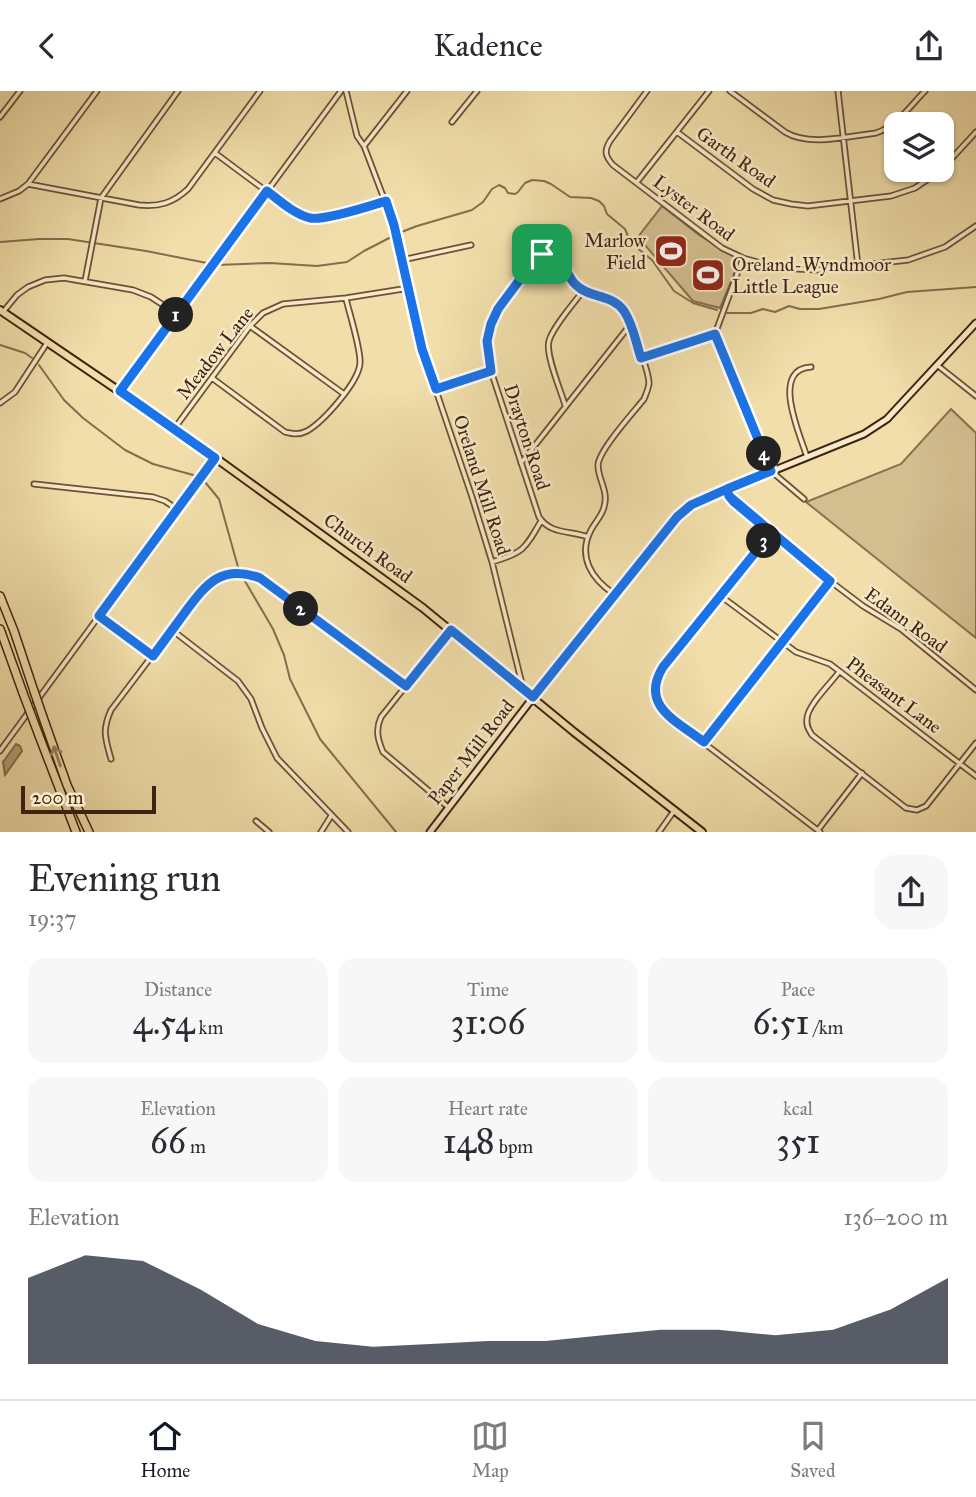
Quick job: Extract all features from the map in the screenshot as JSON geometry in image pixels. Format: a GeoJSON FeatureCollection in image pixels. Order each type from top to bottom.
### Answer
{"type":"FeatureCollection","features":[{"type":"Feature","properties":{"kind":"highway"},"geometry":{"type":"LineString","coordinates":[[0,596],[67,785],[89,832]]}},
{"type":"Feature","properties":{"kind":"highway"},"geometry":{"type":"LineString","coordinates":[[0,629],[77,832]]}},
{"type":"Feature","properties":{"kind":"main road","name":"Church Road"},"geometry":{"type":"LineString","coordinates":[[2,311],[361,562],[451,630],[574,732],[702,832]]}},
{"type":"Feature","properties":{"kind":"street"},"geometry":{"type":"LineString","coordinates":[[0,117],[20,91]]}},
{"type":"Feature","properties":{"kind":"street"},"geometry":{"type":"LineString","coordinates":[[0,199],[28,184],[97,91]]}},
{"type":"Feature","properties":{"kind":"street"},"geometry":{"type":"LineString","coordinates":[[85,281],[101,198],[178,91]]}},
{"type":"Feature","properties":{"kind":"street"},"geometry":{"type":"LineString","coordinates":[[28,184],[139,205],[156,206],[172,202],[188,189],[260,91]]}},
{"type":"Feature","properties":{"kind":"street"},"geometry":{"type":"LineString","coordinates":[[120,391],[343,91]]}},
{"type":"Feature","properties":{"kind":"street","name":"Oreland Mill Road"},"geometry":{"type":"LineString","coordinates":[[343,91],[357,136],[365,146],[396,232],[422,349],[492,562],[524,690]]}},
{"type":"Feature","properties":{"kind":"street"},"geometry":{"type":"LineString","coordinates":[[365,146],[407,91]]}},
{"type":"Feature","properties":{"kind":"street"},"geometry":{"type":"LineString","coordinates":[[453,122],[477,91]]}},
{"type":"Feature","properties":{"kind":"street","name":"Lyster Road"},"geometry":{"type":"LineString","coordinates":[[647,91],[610,141],[605,154],[613,165],[702,233],[722,248],[743,258],[800,271],[899,262],[925,255],[956,241],[976,226]]}},
{"type":"Feature","properties":{"kind":"street"},"geometry":{"type":"LineString","coordinates":[[637,182],[709,91]]}},
{"type":"Feature","properties":{"kind":"street"},"geometry":{"type":"LineString","coordinates":[[730,91],[780,129],[795,138],[810,140],[887,129],[925,91]]}},
{"type":"Feature","properties":{"kind":"street"},"geometry":{"type":"LineString","coordinates":[[838,91],[859,267]]}},
{"type":"Feature","properties":{"kind":"street","name":"Garth Road"},"geometry":{"type":"LineString","coordinates":[[677,132],[752,189],[773,200],[799,205],[850,202],[899,194],[924,182]]}},
{"type":"Feature","properties":{"kind":"street","name":"Garth Road"},"geometry":{"type":"LineString","coordinates":[[954,157],[974,138],[976,132]]}},
{"type":"Feature","properties":{"kind":"street"},"geometry":{"type":"LineString","coordinates":[[215,152],[293,211],[312,219],[350,212],[386,201]]}},
{"type":"Feature","properties":{"kind":"street"},"geometry":{"type":"LineString","coordinates":[[402,260],[471,245]]}},
{"type":"Feature","properties":{"kind":"street","name":"Drayton Road"},"geometry":{"type":"LineString","coordinates":[[541,521],[491,371],[487,341],[494,317],[535,259],[542,254],[552,254],[561,259],[572,281],[583,291]]}},
{"type":"Feature","properties":{"kind":"street"},"geometry":{"type":"LineString","coordinates":[[743,258],[715,334],[771,471],[804,499]]}},
{"type":"Feature","properties":{"kind":"street"},"geometry":{"type":"LineString","coordinates":[[2,311],[17,295],[37,283],[64,278],[142,293],[177,314]]}},
{"type":"Feature","properties":{"kind":"street","name":"Meadow Lane"},"geometry":{"type":"LineString","coordinates":[[174,429],[250,326],[263,313],[283,304],[409,288]]}},
{"type":"Feature","properties":{"kind":"street"},"geometry":{"type":"LineString","coordinates":[[565,406],[549,355],[548,343],[583,291],[608,298],[624,311],[649,380],[644,399],[600,457],[598,470],[605,490],[605,504],[588,537],[586,552],[589,567],[601,585],[614,594]]}},
{"type":"Feature","properties":{"kind":"street"},"geometry":{"type":"LineString","coordinates":[[212,378],[285,432],[305,432],[317,424],[344,394],[359,371],[360,359],[346,298]]}},
{"type":"Feature","properties":{"kind":"street","name":"Paper Mill Road"},"geometry":{"type":"LineString","coordinates":[[430,832],[533,697],[677,517],[691,505],[877,427],[976,323]]}},
{"type":"Feature","properties":{"kind":"street"},"geometry":{"type":"LineString","coordinates":[[521,464],[630,325]]}},
{"type":"Feature","properties":{"kind":"street"},"geometry":{"type":"LineString","coordinates":[[250,326],[344,394]]}},
{"type":"Feature","properties":{"kind":"street"},"geometry":{"type":"LineString","coordinates":[[641,358],[715,334]]}},
{"type":"Feature","properties":{"kind":"street"},"geometry":{"type":"LineString","coordinates":[[0,403],[15,392],[47,343]]}},
{"type":"Feature","properties":{"kind":"street"},"geometry":{"type":"LineString","coordinates":[[937,365],[976,396]]}},
{"type":"Feature","properties":{"kind":"street"},"geometry":{"type":"LineString","coordinates":[[807,457],[789,391],[796,372],[810,367]]}},
{"type":"Feature","properties":{"kind":"street"},"geometry":{"type":"LineString","coordinates":[[436,389],[491,371]]}},
{"type":"Feature","properties":{"kind":"street"},"geometry":{"type":"LineString","coordinates":[[0,751],[215,458]]}},
{"type":"Feature","properties":{"kind":"street"},"geometry":{"type":"LineString","coordinates":[[34,484],[153,497],[178,510]]}},
{"type":"Feature","properties":{"kind":"street","name":"Edann Road"},"geometry":{"type":"LineString","coordinates":[[727,489],[733,501],[830,581],[863,606],[901,629],[976,690]]}},
{"type":"Feature","properties":{"kind":"street"},"geometry":{"type":"LineString","coordinates":[[492,562],[521,551],[541,521],[558,532],[588,537]]}},
{"type":"Feature","properties":{"kind":"street"},"geometry":{"type":"LineString","coordinates":[[771,533],[663,667],[656,678],[654,691],[657,701],[666,713],[818,831],[862,773]]}},
{"type":"Feature","properties":{"kind":"street"},"geometry":{"type":"LineString","coordinates":[[111,759],[104,725],[111,710],[205,586],[230,573],[260,578],[406,686]]}},
{"type":"Feature","properties":{"kind":"street"},"geometry":{"type":"LineString","coordinates":[[704,742],[830,581]]}},
{"type":"Feature","properties":{"kind":"street","name":"Pheasant Lane"},"geometry":{"type":"LineString","coordinates":[[722,596],[796,652],[823,660],[840,671],[976,776]]}},
{"type":"Feature","properties":{"kind":"street"},"geometry":{"type":"LineString","coordinates":[[99,616],[153,656]]}},
{"type":"Feature","properties":{"kind":"street"},"geometry":{"type":"LineString","coordinates":[[172,630],[238,681],[251,699],[277,758],[348,832]]}},
{"type":"Feature","properties":{"kind":"street"},"geometry":{"type":"LineString","coordinates":[[448,807],[383,752],[378,741],[378,725],[381,717],[451,630]]}},
{"type":"Feature","properties":{"kind":"street"},"geometry":{"type":"LineString","coordinates":[[840,671],[809,711],[807,726],[812,735],[903,806],[917,810],[929,804],[976,743]]}},
{"type":"Feature","properties":{"kind":"street"},"geometry":{"type":"LineString","coordinates":[[659,832],[674,811]]}},
{"type":"Feature","properties":{"kind":"street"},"geometry":{"type":"LineString","coordinates":[[321,832],[331,816]]}},
{"type":"Feature","properties":{"kind":"street"},"geometry":{"type":"LineString","coordinates":[[256,821],[269,832]]}},
{"type":"Feature","properties":{"kind":"shaded area","name":"Marlow Field"},"geometry":{"type":"Polygon","coordinates":[[[662,206],[699,235],[740,260],[720,308],[693,301],[638,237],[662,206]]]}},
{"type":"Feature","properties":{"kind":"shaded area"},"geometry":{"type":"Polygon","coordinates":[[[951,409],[976,433],[976,638],[806,502],[901,464],[951,409]]]}},
{"type":"Feature","properties":{"kind":"shaded area"},"geometry":{"type":"Polygon","coordinates":[[[16,744],[22,751],[5,775],[3,762],[16,744]]]}},
{"type":"Feature","properties":{"kind":"waterway"},"geometry":{"type":"LineString","coordinates":[[0,242],[68,239],[217,265],[270,263],[317,266],[347,262],[399,233],[472,210],[499,185],[508,193],[515,194],[525,183],[532,180],[544,181],[570,197],[599,201],[607,214],[625,229],[631,243],[652,260],[674,291],[693,303],[717,310]]}},
{"type":"Feature","properties":{"kind":"waterway"},"geometry":{"type":"LineString","coordinates":[[726,313],[751,313],[763,309],[775,312],[789,306],[819,309],[907,292],[976,287]]}},
{"type":"Feature","properties":{"kind":"waterway"},"geometry":{"type":"LineString","coordinates":[[0,345],[32,358]]}},
{"type":"Feature","properties":{"kind":"waterway"},"geometry":{"type":"LineString","coordinates":[[39,365],[64,400],[125,450],[153,464],[197,476]]}},
{"type":"Feature","properties":{"kind":"waterway"},"geometry":{"type":"LineString","coordinates":[[205,482],[219,499],[238,567]]}},
{"type":"Feature","properties":{"kind":"waterway"},"geometry":{"type":"LineString","coordinates":[[242,576],[273,629],[290,679],[320,739],[396,832]]}},
{"type":"Feature","properties":{"kind":"place","name":"Marlow Field"},"geometry":{"type":"Point","coordinates":[671,251]}},
{"type":"Feature","properties":{"kind":"place","name":"Oreland-Wyndmoor Little League"},"geometry":{"type":"Point","coordinates":[708,275]}},
{"type":"Feature","properties":{"kind":"route"},"geometry":{"type":"LineString","coordinates":[[542,254],[535,259],[494,317],[487,341],[491,371],[436,389],[422,349],[394,225],[386,201],[350,212],[312,219],[293,211],[267,191],[120,391],[215,458],[99,616],[153,656],[205,586],[221,575],[238,572],[260,578],[406,686],[451,630],[533,697],[677,517],[691,505],[727,489],[733,501],[771,533],[663,667],[654,685],[660,708],[704,742],[830,581],[771,533],[733,501],[729,496],[727,489],[771,471],[715,334],[641,358],[624,311],[608,298],[583,291],[574,284],[561,259],[552,254],[542,254]]}}]}
